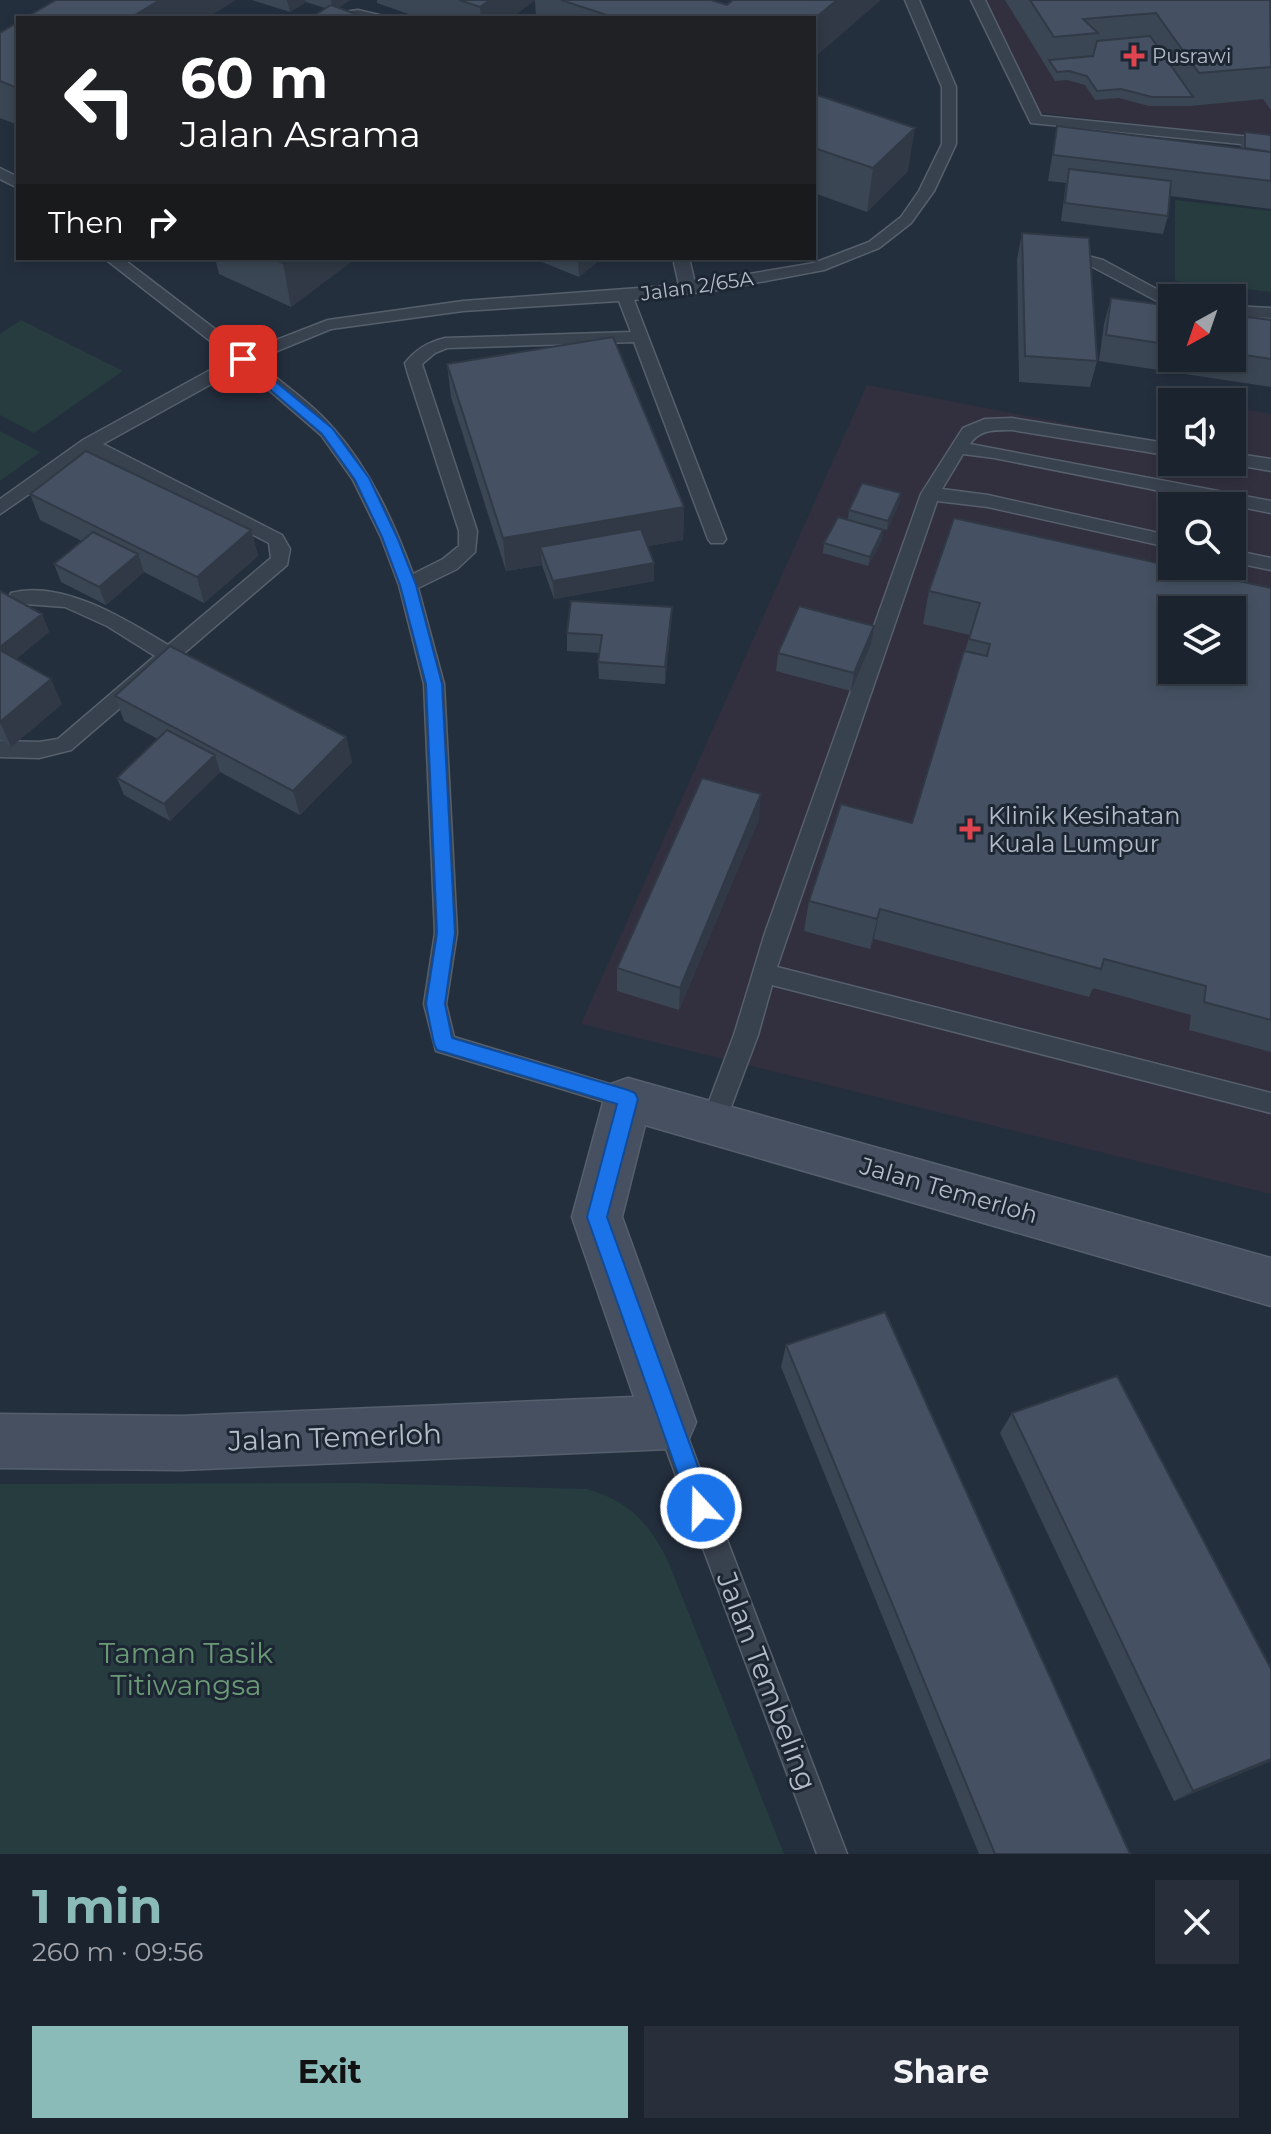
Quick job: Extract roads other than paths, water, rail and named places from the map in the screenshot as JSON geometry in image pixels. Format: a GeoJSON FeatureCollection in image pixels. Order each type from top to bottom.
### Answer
{"type":"FeatureCollection","features":[{"type":"Feature","properties":{"kind":"street","name":"Jalan Temerloh"},"geometry":{"type":"LineString","coordinates":[[628,1099],[1271,1282]]}},
{"type":"Feature","properties":{"kind":"street","name":"Jalan Tembeling"},"geometry":{"type":"LineString","coordinates":[[628,1099],[597,1217],[669,1422]]}},
{"type":"Feature","properties":{"kind":"street","name":"Jalan Temerloh"},"geometry":{"type":"LineString","coordinates":[[0,1441],[181,1443],[669,1422]]}},
{"type":"Feature","properties":{"kind":"lane","name":"Jalan 2/65A"},"geometry":{"type":"LineString","coordinates":[[0,508],[89,444],[243,359],[328,325],[463,306],[688,289],[818,267],[874,245],[906,220],[926,191],[949,144],[949,87],[912,0]]}},
{"type":"Feature","properties":{"kind":"lane"},"geometry":{"type":"LineString","coordinates":[[978,0],[1036,120],[1271,143]]}},
{"type":"Feature","properties":{"kind":"lane"},"geometry":{"type":"LineString","coordinates":[[344,16],[372,16]]}},
{"type":"Feature","properties":{"kind":"lane"},"geometry":{"type":"LineString","coordinates":[[1183,124],[1271,133]]}},
{"type":"Feature","properties":{"kind":"lane"},"geometry":{"type":"LineString","coordinates":[[1052,252],[1097,263],[1158,296]]}},
{"type":"Feature","properties":{"kind":"lane"},"geometry":{"type":"LineString","coordinates":[[115,260],[243,359],[327,431],[361,478],[390,537],[408,585],[434,684],[446,933],[435,1004],[444,1044],[628,1099]]}},
{"type":"Feature","properties":{"kind":"lane"},"geometry":{"type":"LineString","coordinates":[[681,260],[688,289]]}},
{"type":"Feature","properties":{"kind":"lane"},"geometry":{"type":"LineString","coordinates":[[625,296],[717,539]]}},
{"type":"Feature","properties":{"kind":"lane"},"geometry":{"type":"LineString","coordinates":[[1246,312],[1271,313]]}},
{"type":"Feature","properties":{"kind":"lane"},"geometry":{"type":"LineString","coordinates":[[408,585],[450,564],[468,548],[468,531],[413,363],[419,356],[445,343],[642,337]]}},
{"type":"Feature","properties":{"kind":"lane"},"geometry":{"type":"LineString","coordinates":[[713,1123],[766,974],[781,918],[930,494],[958,448],[969,432],[985,425],[1012,424],[1158,448]]}},
{"type":"Feature","properties":{"kind":"lane"},"geometry":{"type":"LineString","coordinates":[[0,749],[39,750],[64,745],[280,560],[281,549],[276,539],[89,444]]}},
{"type":"Feature","properties":{"kind":"lane"},"geometry":{"type":"LineString","coordinates":[[958,448],[994,452],[1271,507]]}},
{"type":"Feature","properties":{"kind":"lane"},"geometry":{"type":"LineString","coordinates":[[1246,461],[1271,465]]}},
{"type":"Feature","properties":{"kind":"lane"},"geometry":{"type":"LineString","coordinates":[[930,494],[988,501],[1158,539]]}},
{"type":"Feature","properties":{"kind":"lane"},"geometry":{"type":"LineString","coordinates":[[1246,559],[1271,564]]}},
{"type":"Feature","properties":{"kind":"lane"},"geometry":{"type":"LineString","coordinates":[[18,598],[68,601],[114,621],[169,655]]}},
{"type":"Feature","properties":{"kind":"lane"},"geometry":{"type":"LineString","coordinates":[[766,974],[1271,1103]]}},
{"type":"Feature","properties":{"kind":"lane","name":"Jalan Tembeling"},"geometry":{"type":"LineString","coordinates":[[669,1422],[832,1854]]}},
{"type":"Feature","properties":{"kind":"place","name":"Pusrawi"},"geometry":{"type":"Point","coordinates":[1134,56]}},
{"type":"Feature","properties":{"kind":"place","name":"Klinik Kesihatan Kuala Lumpur"},"geometry":{"type":"Point","coordinates":[970,829]}},
{"type":"Feature","properties":{"kind":"park label","name":"Taman Tasik Titiwangsa"},"geometry":{"type":"Point","coordinates":[186,1669]}}]}
